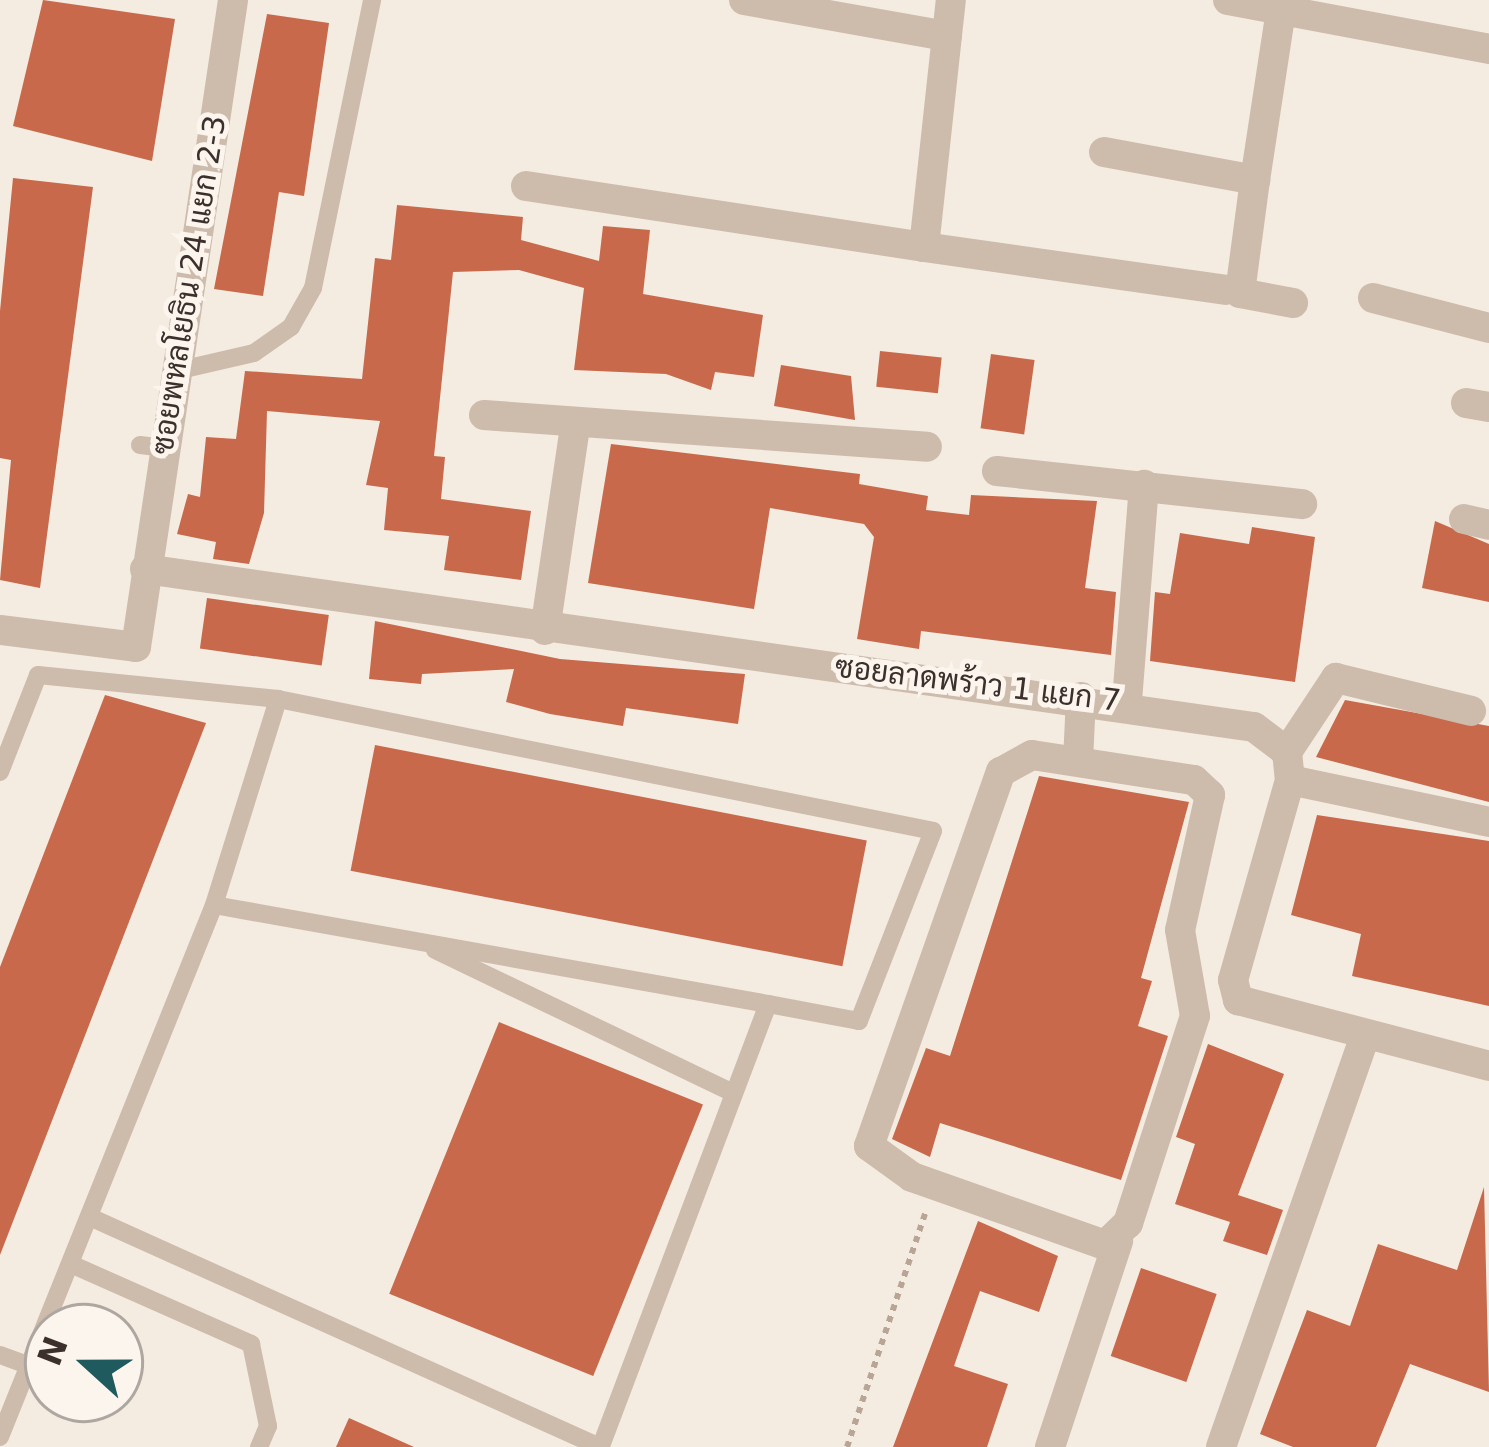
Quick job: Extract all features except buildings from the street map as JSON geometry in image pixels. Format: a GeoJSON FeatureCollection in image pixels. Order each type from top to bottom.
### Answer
{"type":"FeatureCollection","features":[{"type":"Feature","properties":{"kind":"street","name":"ซอยพหลโยธิน 24 แยก 2-3"},"geometry":{"type":"LineString","coordinates":[[0,630],[136,647],[152,446],[176,371],[186,226],[233,0]]}},
{"type":"Feature","properties":{"kind":"street"},"geometry":{"type":"LineString","coordinates":[[744,0],[946,37]]}},
{"type":"Feature","properties":{"kind":"street"},"geometry":{"type":"LineString","coordinates":[[924,247],[951,0]]}},
{"type":"Feature","properties":{"kind":"street"},"geometry":{"type":"LineString","coordinates":[[1228,0],[1281,10],[1327,9],[1489,50]]}},
{"type":"Feature","properties":{"kind":"street"},"geometry":{"type":"LineString","coordinates":[[1281,10],[1240,292],[1292,303]]}},
{"type":"Feature","properties":{"kind":"street"},"geometry":{"type":"LineString","coordinates":[[1104,152],[1255,180]]}},
{"type":"Feature","properties":{"kind":"street"},"geometry":{"type":"LineString","coordinates":[[526,186],[1226,290]]}},
{"type":"Feature","properties":{"kind":"street"},"geometry":{"type":"LineString","coordinates":[[1373,298],[1489,328]]}},
{"type":"Feature","properties":{"kind":"street"},"geometry":{"type":"LineString","coordinates":[[484,416],[575,428],[926,447]]}},
{"type":"Feature","properties":{"kind":"street"},"geometry":{"type":"LineString","coordinates":[[544,630],[575,428]]}},
{"type":"Feature","properties":{"kind":"street"},"geometry":{"type":"LineString","coordinates":[[997,471],[1302,504]]}},
{"type":"Feature","properties":{"kind":"street"},"geometry":{"type":"LineString","coordinates":[[1126,701],[1144,485]]}},
{"type":"Feature","properties":{"kind":"street","name":"ซอยลาดพร้าว 1 แยก 7"},"geometry":{"type":"LineString","coordinates":[[145,569],[544,630],[1126,701],[1254,727],[1288,766],[1489,823]]}},
{"type":"Feature","properties":{"kind":"street"},"geometry":{"type":"LineString","coordinates":[[1471,711],[1336,678],[1288,766],[1234,992],[1247,1008],[1489,1066]]}},
{"type":"Feature","properties":{"kind":"street"},"geometry":{"type":"LineString","coordinates":[[1078,761],[1081,697]]}},
{"type":"Feature","properties":{"kind":"street"},"geometry":{"type":"LineString","coordinates":[[1050,1447],[1195,1016],[1180,930],[1210,795],[1194,780],[1032,755],[1001,772],[874,1127],[881,1164],[1118,1241]]}},
{"type":"Feature","properties":{"kind":"street"},"geometry":{"type":"LineString","coordinates":[[1221,1447],[1364,1038]]}},
{"type":"Feature","properties":{"kind":"lane"},"geometry":{"type":"LineString","coordinates":[[176,371],[254,353],[291,327],[313,287],[372,0]]}},
{"type":"Feature","properties":{"kind":"lane"},"geometry":{"type":"LineString","coordinates":[[0,772],[38,675],[278,699],[933,831],[859,1021],[214,905]]}},
{"type":"Feature","properties":{"kind":"lane"},"geometry":{"type":"LineString","coordinates":[[57,1303],[214,905],[278,699]]}},
{"type":"Feature","properties":{"kind":"lane"},"geometry":{"type":"LineString","coordinates":[[410,938],[734,1093]]}},
{"type":"Feature","properties":{"kind":"lane"},"geometry":{"type":"LineString","coordinates":[[92,1219],[600,1446],[768,1004]]}},
{"type":"Feature","properties":{"kind":"lane"},"geometry":{"type":"LineString","coordinates":[[73,1264],[250,1344],[268,1426],[260,1447]]}},
{"type":"Feature","properties":{"kind":"lane"},"geometry":{"type":"LineString","coordinates":[[0,1437],[24,1380]]}},
{"type":"Feature","properties":{"kind":"path"},"geometry":{"type":"LineString","coordinates":[[847,1447],[934,1185]]}}]}
